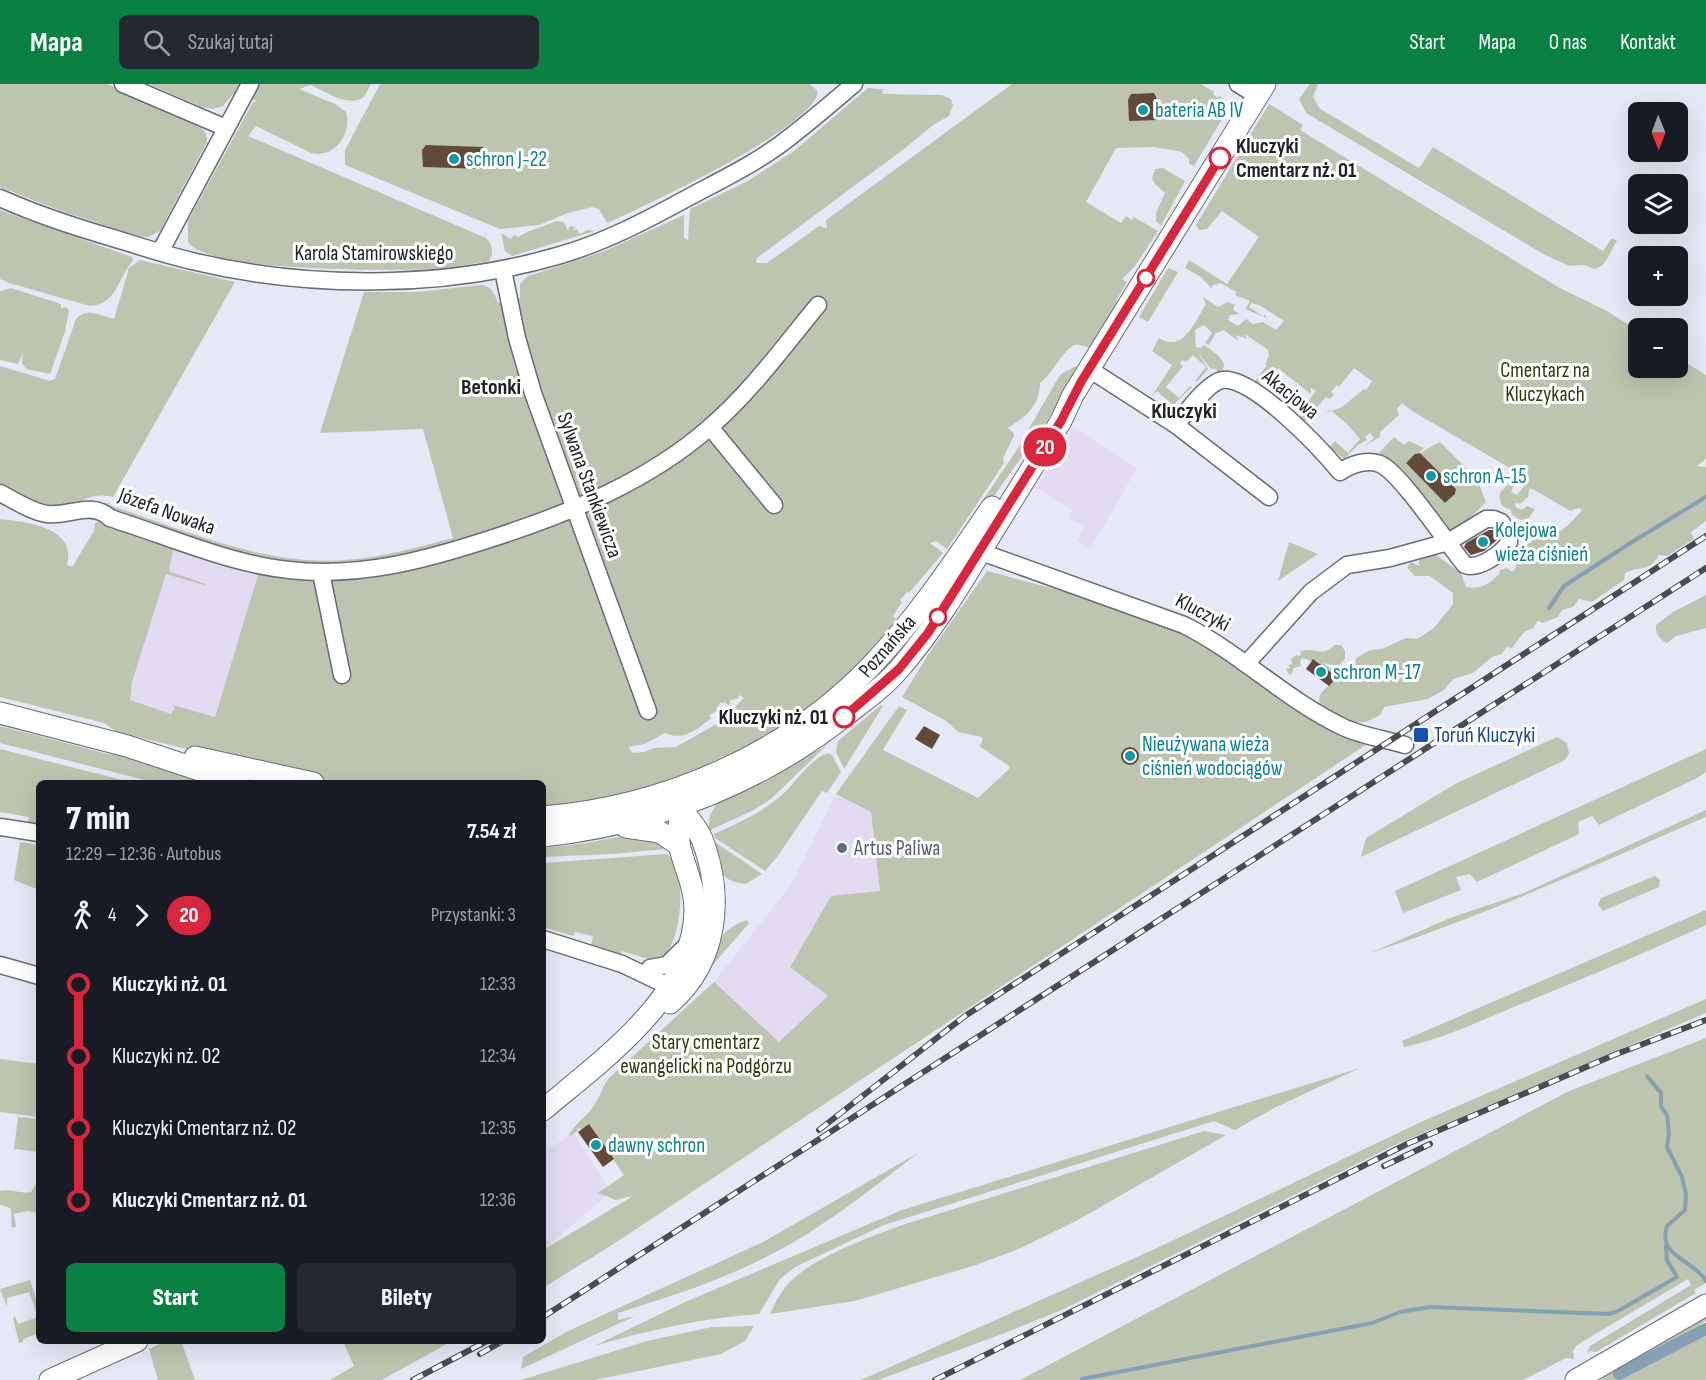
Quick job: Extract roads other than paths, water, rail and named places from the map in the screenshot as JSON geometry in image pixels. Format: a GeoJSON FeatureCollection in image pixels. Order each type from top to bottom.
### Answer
{"type":"FeatureCollection","features":[{"type":"Feature","properties":{"kind":"main road","name":"Poznańska"},"geometry":{"type":"LineString","coordinates":[[701,837],[706,813],[712,801],[725,790],[802,748],[854,709],[899,669],[928,633],[972,549],[1054,416],[1074,395],[1261,90]]}},
{"type":"Feature","properties":{"kind":"main road","name":"Poznańska"},"geometry":{"type":"LineString","coordinates":[[678,798],[709,776],[768,747],[834,700],[857,680],[891,644],[972,549]]}},
{"type":"Feature","properties":{"kind":"main road"},"geometry":{"type":"LineString","coordinates":[[0,713],[127,746],[230,780]]}},
{"type":"Feature","properties":{"kind":"main road"},"geometry":{"type":"LineString","coordinates":[[127,746],[229,763],[300,780]]}},
{"type":"Feature","properties":{"kind":"main road","name":"Poznańska"},"geometry":{"type":"LineString","coordinates":[[678,798],[725,790]]}},
{"type":"Feature","properties":{"kind":"main road","name":"Poznańska"},"geometry":{"type":"LineString","coordinates":[[677,988],[695,976],[712,939],[715,919],[713,883],[701,837],[678,798]]}},
{"type":"Feature","properties":{"kind":"main road","name":"Poznańska"},"geometry":{"type":"LineString","coordinates":[[546,1107],[649,1014],[658,1015],[677,988],[691,939],[694,914],[694,895],[679,845],[678,798]]}},
{"type":"Feature","properties":{"kind":"main road"},"geometry":{"type":"LineString","coordinates":[[546,817],[678,798]]}},
{"type":"Feature","properties":{"kind":"main road"},"geometry":{"type":"LineString","coordinates":[[602,828],[678,798]]}},
{"type":"Feature","properties":{"kind":"main road"},"geometry":{"type":"LineString","coordinates":[[546,836],[602,828],[645,829],[660,832],[679,845]]}},
{"type":"Feature","properties":{"kind":"main road"},"geometry":{"type":"LineString","coordinates":[[1587,1377],[1706,1305]]}},
{"type":"Feature","properties":{"kind":"main road"},"geometry":{"type":"LineString","coordinates":[[50,1380],[130,1344]]}},
{"type":"Feature","properties":{"kind":"street"},"geometry":{"type":"LineString","coordinates":[[123,84],[226,128]]}},
{"type":"Feature","properties":{"kind":"street"},"geometry":{"type":"LineString","coordinates":[[160,252],[250,84]]}},
{"type":"Feature","properties":{"kind":"street"},"geometry":{"type":"LineString","coordinates":[[1238,84],[1261,90]]}},
{"type":"Feature","properties":{"kind":"street","name":"Karola Stamirowskiego"},"geometry":{"type":"LineString","coordinates":[[0,198],[84,229],[160,252],[231,269],[308,279],[410,280],[503,270],[596,242],[697,193],[765,155],[790,138],[844,87]]}},
{"type":"Feature","properties":{"kind":"street","name":"Sylwana Stankiewicza"},"geometry":{"type":"LineString","coordinates":[[503,270],[521,355],[648,711]]}},
{"type":"Feature","properties":{"kind":"street","name":"Józefa Nowaka"},"geometry":{"type":"LineString","coordinates":[[0,493],[44,514],[61,514],[82,509],[102,511],[110,518],[252,563],[287,570],[321,573],[354,572],[405,564],[486,541],[575,509],[652,468],[710,428],[773,359],[818,305]]}},
{"type":"Feature","properties":{"kind":"street"},"geometry":{"type":"LineString","coordinates":[[1089,369],[1176,425],[1269,497]]}},
{"type":"Feature","properties":{"kind":"street","name":"Akacjowa"},"geometry":{"type":"LineString","coordinates":[[1176,425],[1214,383],[1225,380],[1241,382],[1303,431],[1340,472],[1355,464],[1366,462],[1378,463],[1386,467],[1451,547]]}},
{"type":"Feature","properties":{"kind":"street"},"geometry":{"type":"LineString","coordinates":[[710,428],[774,505]]}},
{"type":"Feature","properties":{"kind":"street"},"geometry":{"type":"LineString","coordinates":[[1246,664],[1311,592],[1347,565],[1451,547],[1486,519],[1498,520],[1503,524],[1509,538],[1505,548],[1473,567],[1465,565],[1451,547]]}},
{"type":"Feature","properties":{"kind":"street","name":"Kluczyki"},"geometry":{"type":"LineString","coordinates":[[972,549],[1170,618],[1207,637],[1319,714],[1346,728],[1405,745]]}},
{"type":"Feature","properties":{"kind":"street"},"geometry":{"type":"LineString","coordinates":[[321,573],[342,675]]}},
{"type":"Feature","properties":{"kind":"street"},"geometry":{"type":"LineString","coordinates":[[0,827],[36,833]]}},
{"type":"Feature","properties":{"kind":"street"},"geometry":{"type":"LineString","coordinates":[[638,969],[663,967],[670,963],[691,939]]}},
{"type":"Feature","properties":{"kind":"street"},"geometry":{"type":"LineString","coordinates":[[546,940],[638,969],[664,984],[677,988]]}},
{"type":"Feature","properties":{"kind":"street"},"geometry":{"type":"LineString","coordinates":[[0,965],[36,975]]}},
{"type":"Feature","properties":{"kind":"street"},"geometry":{"type":"LineString","coordinates":[[638,969],[651,986],[653,998],[649,1014]]}},
{"type":"Feature","properties":{"kind":"waterway"},"geometry":{"type":"LineString","coordinates":[[1549,608],[1564,586],[1706,497]]}},
{"type":"Feature","properties":{"kind":"waterway"},"geometry":{"type":"LineString","coordinates":[[1647,1076],[1661,1093],[1661,1106],[1667,1115],[1669,1134],[1667,1147],[1682,1177],[1686,1194],[1685,1210],[1667,1226],[1665,1236],[1667,1245],[1706,1281]]}},
{"type":"Feature","properties":{"kind":"waterway"},"geometry":{"type":"LineString","coordinates":[[1082,1379],[1372,1323],[1400,1312],[1430,1307],[1609,1314],[1677,1277],[1667,1260],[1666,1246]]}},
{"type":"Feature","properties":{"kind":"waterway"},"geometry":{"type":"LineString","coordinates":[[1619,1374],[1706,1329]]}},
{"type":"Feature","properties":{"kind":"railway"},"geometry":{"type":"LineString","coordinates":[[819,1130],[965,1016],[1706,536]]}},
{"type":"Feature","properties":{"kind":"railway"},"geometry":{"type":"LineString","coordinates":[[546,1315],[1706,568]]}},
{"type":"Feature","properties":{"kind":"railway"},"geometry":{"type":"LineString","coordinates":[[935,1380],[1407,1144],[1614,1055],[1706,1020]]}},
{"type":"Feature","properties":{"kind":"railway"},"geometry":{"type":"LineString","coordinates":[[1384,1166],[1430,1144]]}},
{"type":"Feature","properties":{"kind":"railway"},"geometry":{"type":"LineString","coordinates":[[413,1380],[481,1344]]}},
{"type":"Feature","properties":{"kind":"railway"},"geometry":{"type":"LineString","coordinates":[[480,1354],[498,1344]]}},
{"type":"Feature","properties":{"kind":"place","name":"bateria AB IV"},"geometry":{"type":"Point","coordinates":[1143,110]}},
{"type":"Feature","properties":{"kind":"place","name":"Kluczyki Cmentarz nż. 01"},"geometry":{"type":"Point","coordinates":[1220,158]}},
{"type":"Feature","properties":{"kind":"place","name":"schron J-22"},"geometry":{"type":"Point","coordinates":[454,159]}},
{"type":"Feature","properties":{"kind":"place","name":"schron A-15"},"geometry":{"type":"Point","coordinates":[1431,476]}},
{"type":"Feature","properties":{"kind":"place","name":"Kolejowa wieża ciśnień"},"geometry":{"type":"Point","coordinates":[1483,542]}},
{"type":"Feature","properties":{"kind":"place","name":"schron M-17"},"geometry":{"type":"Point","coordinates":[1321,672]}},
{"type":"Feature","properties":{"kind":"place","name":"Kluczyki nż. 01"},"geometry":{"type":"Point","coordinates":[844,717]}},
{"type":"Feature","properties":{"kind":"place","name":"Toruń Kluczyki"},"geometry":{"type":"Point","coordinates":[1421,735]}},
{"type":"Feature","properties":{"kind":"place","name":"Nieużywana wieża ciśnień wodociągów"},"geometry":{"type":"Point","coordinates":[1130,756]}},
{"type":"Feature","properties":{"kind":"place","name":"Artus Paliwa"},"geometry":{"type":"Point","coordinates":[842,848]}},
{"type":"Feature","properties":{"kind":"place","name":"dawny schron"},"geometry":{"type":"Point","coordinates":[596,1145]}},
{"type":"Feature","properties":{"kind":"district","name":"Betonki"},"geometry":{"type":"Point","coordinates":[491,386]}},
{"type":"Feature","properties":{"kind":"district","name":"Kluczyki"},"geometry":{"type":"Point","coordinates":[1184,410]}},
{"type":"Feature","properties":{"kind":"park label","name":"Cmentarz na Kluczykach"},"geometry":{"type":"Point","coordinates":[1545,382]}},
{"type":"Feature","properties":{"kind":"park label","name":"Stary cmentarz ewangelicki na Podgórzu"},"geometry":{"type":"Point","coordinates":[706,1054]}}]}
